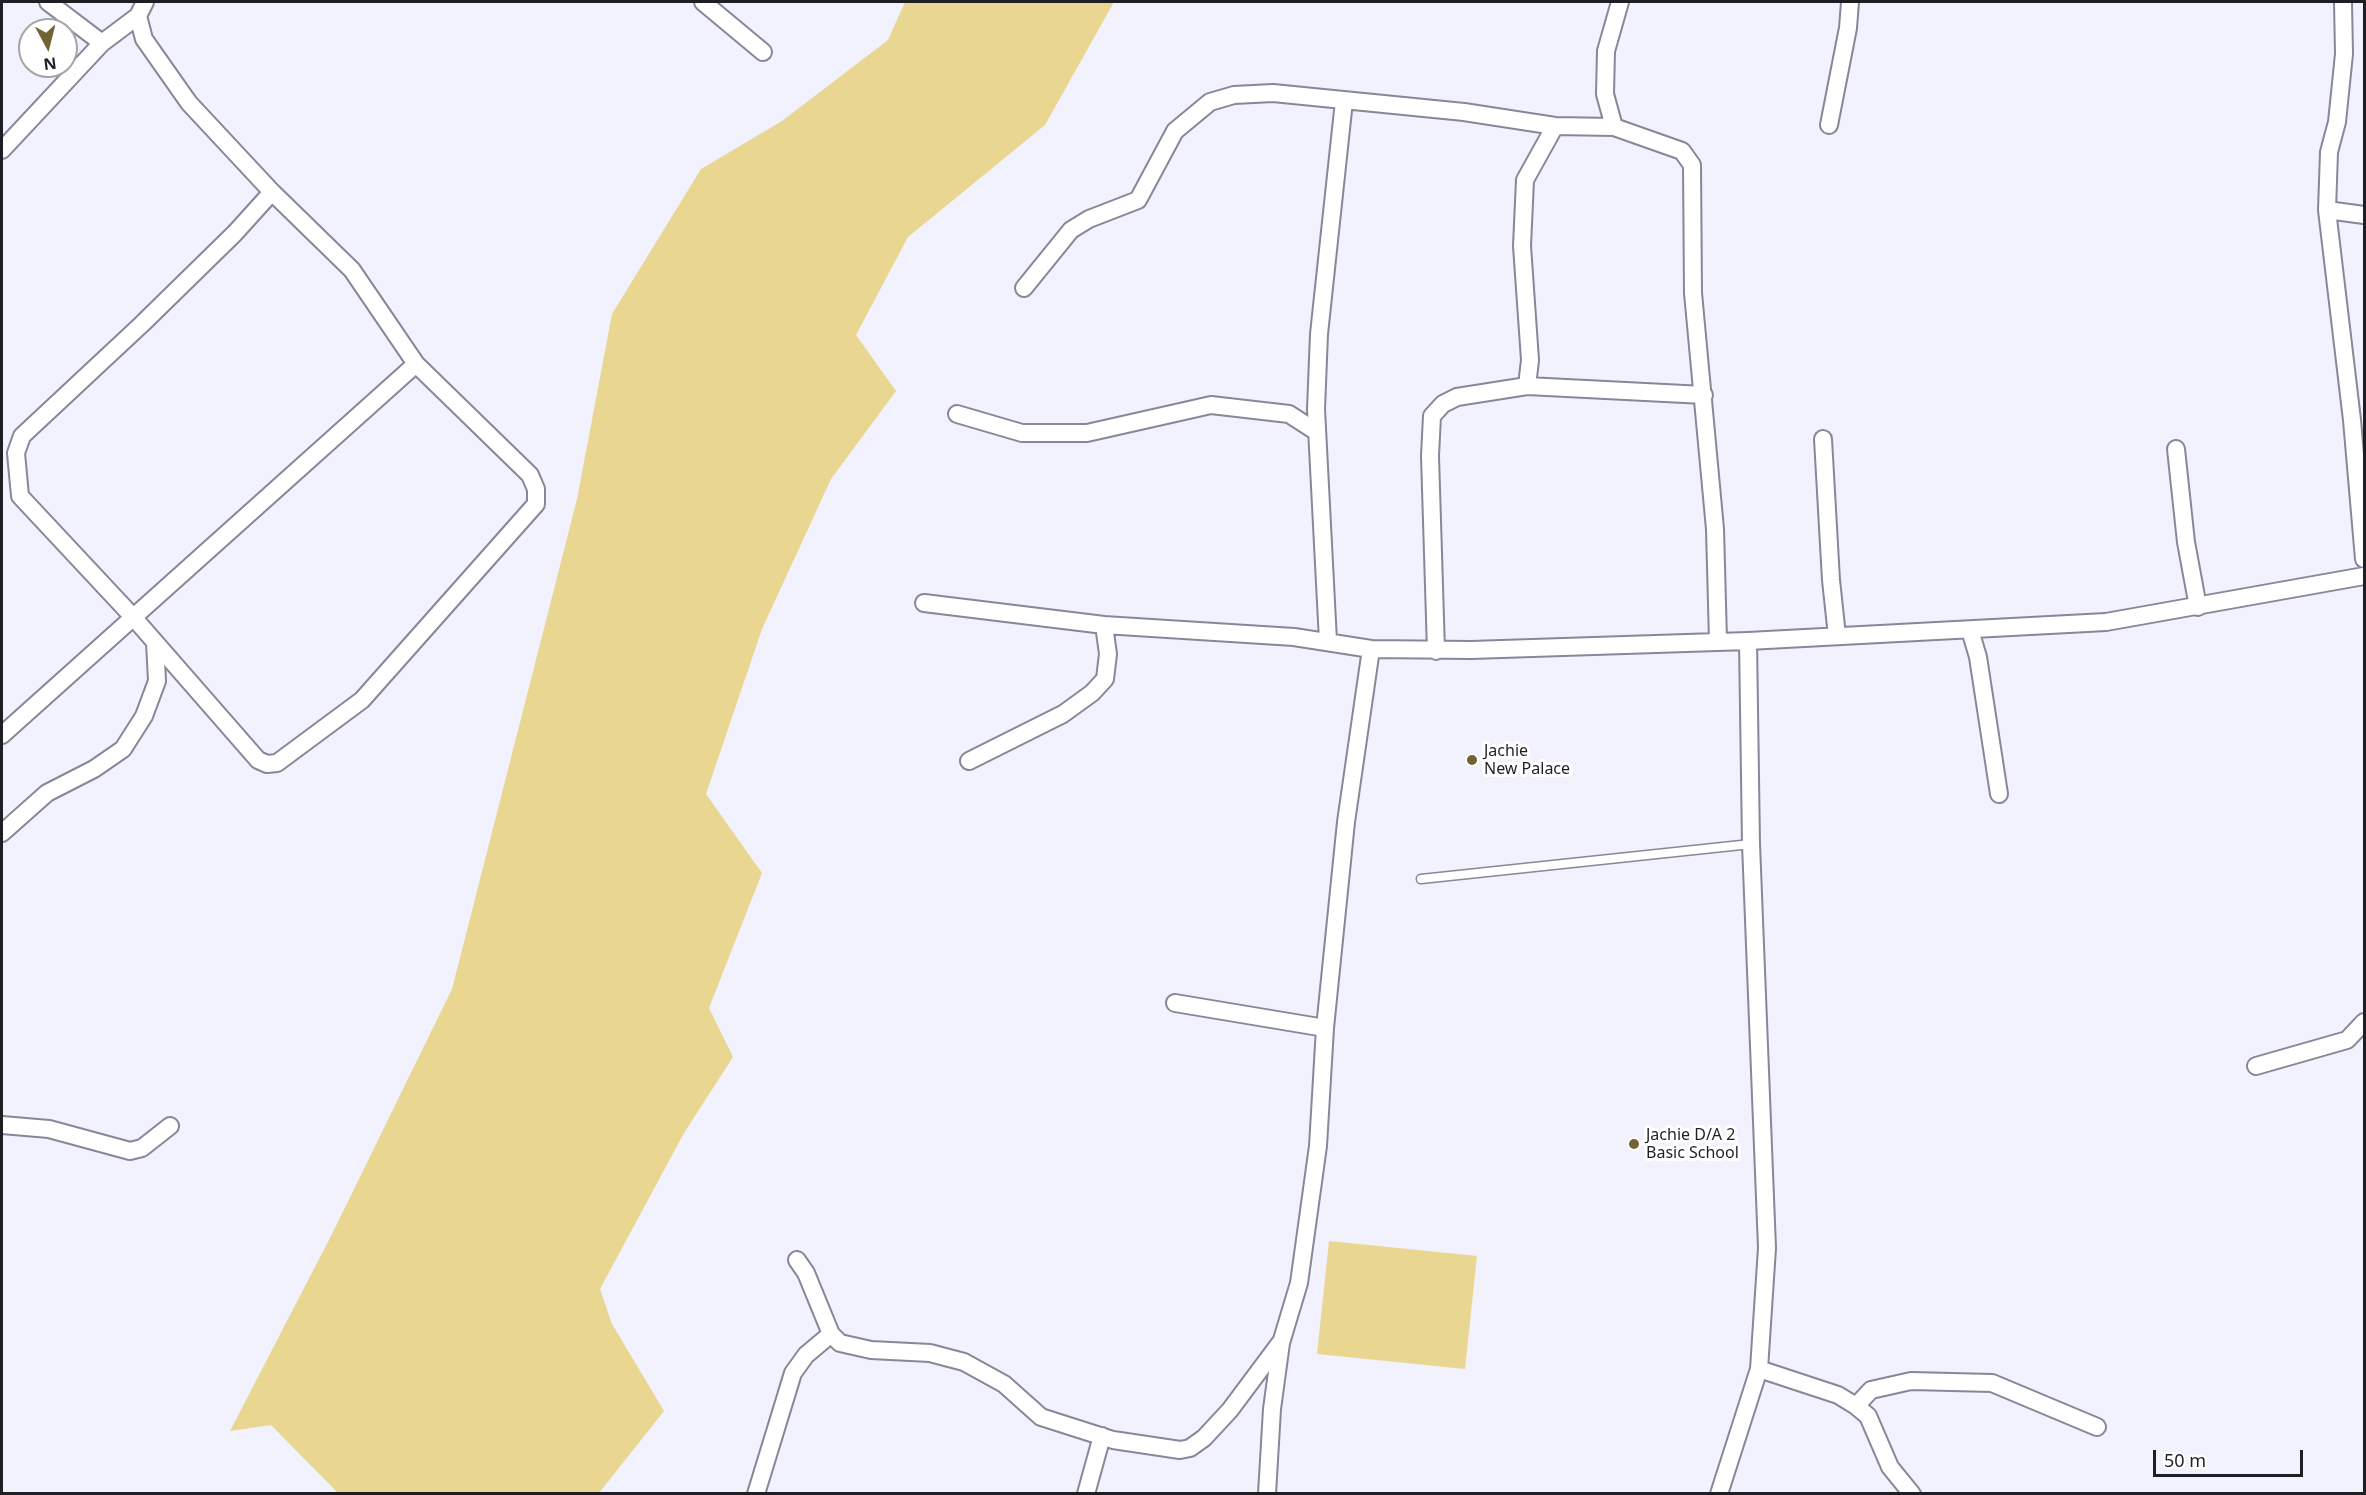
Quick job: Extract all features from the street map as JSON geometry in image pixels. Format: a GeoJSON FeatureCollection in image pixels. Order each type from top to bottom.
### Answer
{"type":"FeatureCollection","features":[{"type":"Feature","properties":{"kind":"street"},"geometry":{"type":"LineString","coordinates":[[48,2],[102,43]]}},
{"type":"Feature","properties":{"kind":"street"},"geometry":{"type":"LineString","coordinates":[[703,2],[763,52]]}},
{"type":"Feature","properties":{"kind":"street"},"geometry":{"type":"LineString","coordinates":[[1614,127],[1605,94],[1606,51],[1620,2]]}},
{"type":"Feature","properties":{"kind":"street"},"geometry":{"type":"LineString","coordinates":[[1829,125],[1848,28],[1850,2]]}},
{"type":"Feature","properties":{"kind":"street"},"geometry":{"type":"LineString","coordinates":[[2343,2],[2344,54],[2337,122],[2329,153],[2327,210],[2358,419],[2364,559]]}},
{"type":"Feature","properties":{"kind":"street"},"geometry":{"type":"LineString","coordinates":[[2,150],[102,43],[141,9]]}},
{"type":"Feature","properties":{"kind":"street"},"geometry":{"type":"LineString","coordinates":[[141,9],[144,39],[189,103],[272,192],[351,270],[416,364],[530,475],[536,489],[536,504],[362,700],[277,763],[267,764],[258,760],[135,618],[20,496],[16,453],[22,436],[236,233],[272,192]]}},
{"type":"Feature","properties":{"kind":"street"},"geometry":{"type":"LineString","coordinates":[[1024,288],[1071,230],[1089,219],[1138,200],[1176,131],[1210,102],[1234,95],[1254,93],[1464,112],[1555,126],[1614,127],[1682,151],[1692,165],[1693,293],[1704,395],[1714,529],[1718,642]]}},
{"type":"Feature","properties":{"kind":"street"},"geometry":{"type":"LineString","coordinates":[[1328,641],[1317,432],[1319,334],[1344,101]]}},
{"type":"Feature","properties":{"kind":"street"},"geometry":{"type":"LineString","coordinates":[[1527,386],[1530,360],[1522,246],[1525,180],[1555,126]]}},
{"type":"Feature","properties":{"kind":"street"},"geometry":{"type":"LineString","coordinates":[[2327,210],[2364,215]]}},
{"type":"Feature","properties":{"kind":"street"},"geometry":{"type":"LineString","coordinates":[[2,735],[416,364]]}},
{"type":"Feature","properties":{"kind":"street"},"geometry":{"type":"LineString","coordinates":[[1436,651],[1430,456],[1432,416],[1443,404],[1457,398],[1527,386],[1704,395]]}},
{"type":"Feature","properties":{"kind":"street"},"geometry":{"type":"LineString","coordinates":[[957,414],[1022,433],[1087,432],[1211,405],[1289,414],[1317,432]]}},
{"type":"Feature","properties":{"kind":"street"},"geometry":{"type":"LineString","coordinates":[[1823,439],[1831,580],[1838,636]]}},
{"type":"Feature","properties":{"kind":"street"},"geometry":{"type":"LineString","coordinates":[[2175,449],[2186,542],[2198,607]]}},
{"type":"Feature","properties":{"kind":"street"},"geometry":{"type":"LineString","coordinates":[[2,463],[16,453]]}},
{"type":"Feature","properties":{"kind":"street"},"geometry":{"type":"LineString","coordinates":[[924,603],[1104,625],[1328,641],[1371,649],[1436,651],[1748,641],[2106,622],[2364,576]]}},
{"type":"Feature","properties":{"kind":"street"},"geometry":{"type":"LineString","coordinates":[[969,762],[1063,714],[1092,693],[1105,679],[1108,654],[1104,625]]}},
{"type":"Feature","properties":{"kind":"street"},"geometry":{"type":"LineString","coordinates":[[1970,630],[1978,657],[2000,794]]}},
{"type":"Feature","properties":{"kind":"street"},"geometry":{"type":"LineString","coordinates":[[1719,1494],[1759,1369],[1767,1248],[1751,844],[1748,641]]}},
{"type":"Feature","properties":{"kind":"street"},"geometry":{"type":"LineString","coordinates":[[2,833],[47,793],[94,770],[123,748],[144,716],[157,681],[155,642]]}},
{"type":"Feature","properties":{"kind":"street"},"geometry":{"type":"LineString","coordinates":[[1267,1494],[1272,1409],[1281,1342],[1299,1283],[1318,1146],[1325,1028],[1346,822],[1371,649]]}},
{"type":"Feature","properties":{"kind":"street"},"geometry":{"type":"LineString","coordinates":[[1175,1003],[1325,1028]]}},
{"type":"Feature","properties":{"kind":"street"},"geometry":{"type":"LineString","coordinates":[[2256,1066],[2347,1040],[2364,1022]]}},
{"type":"Feature","properties":{"kind":"street"},"geometry":{"type":"LineString","coordinates":[[2,1125],[49,1129],[130,1151],[142,1148],[170,1126]]}},
{"type":"Feature","properties":{"kind":"street"},"geometry":{"type":"LineString","coordinates":[[797,1260],[806,1273],[831,1334],[840,1343],[871,1350],[930,1353],[964,1362],[1004,1384],[1041,1417],[1102,1436],[1180,1450],[1190,1448],[1204,1438],[1230,1410],[1281,1342]]}},
{"type":"Feature","properties":{"kind":"street"},"geometry":{"type":"LineString","coordinates":[[756,1494],[794,1373],[806,1355],[831,1334]]}},
{"type":"Feature","properties":{"kind":"street"},"geometry":{"type":"LineString","coordinates":[[1759,1369],[1838,1395],[1856,1406],[1868,1416],[1890,1467],[1912,1494]]}},
{"type":"Feature","properties":{"kind":"street"},"geometry":{"type":"LineString","coordinates":[[1856,1406],[1871,1390],[1911,1381],[1992,1383],[2097,1427]]}},
{"type":"Feature","properties":{"kind":"street"},"geometry":{"type":"LineString","coordinates":[[1086,1494],[1102,1436]]}},
{"type":"Feature","properties":{"kind":"lane"},"geometry":{"type":"LineString","coordinates":[[1421,879],[1751,844]]}},
{"type":"Feature","properties":{"kind":"shaded area"},"geometry":{"type":"Polygon","coordinates":[[[905,2],[1114,2],[1045,125],[908,237],[856,335],[896,391],[831,479],[762,629],[706,794],[762,873],[709,1008],[733,1057],[684,1133],[600,1289],[612,1324],[664,1411],[599,1493],[338,1493],[271,1425],[230,1431],[332,1234],[452,989],[577,499],[612,314],[701,169],[782,121],[888,40],[905,2]]]}},
{"type":"Feature","properties":{"kind":"shaded area"},"geometry":{"type":"Polygon","coordinates":[[[1329,1241],[1477,1256],[1465,1369],[1317,1354],[1329,1241]]]}},
{"type":"Feature","properties":{"kind":"place","name":"Jachie New Palace"},"geometry":{"type":"Point","coordinates":[1472,760]}},
{"type":"Feature","properties":{"kind":"place","name":"Jachie D/A 2 Basic School"},"geometry":{"type":"Point","coordinates":[1634,1144]}}]}
